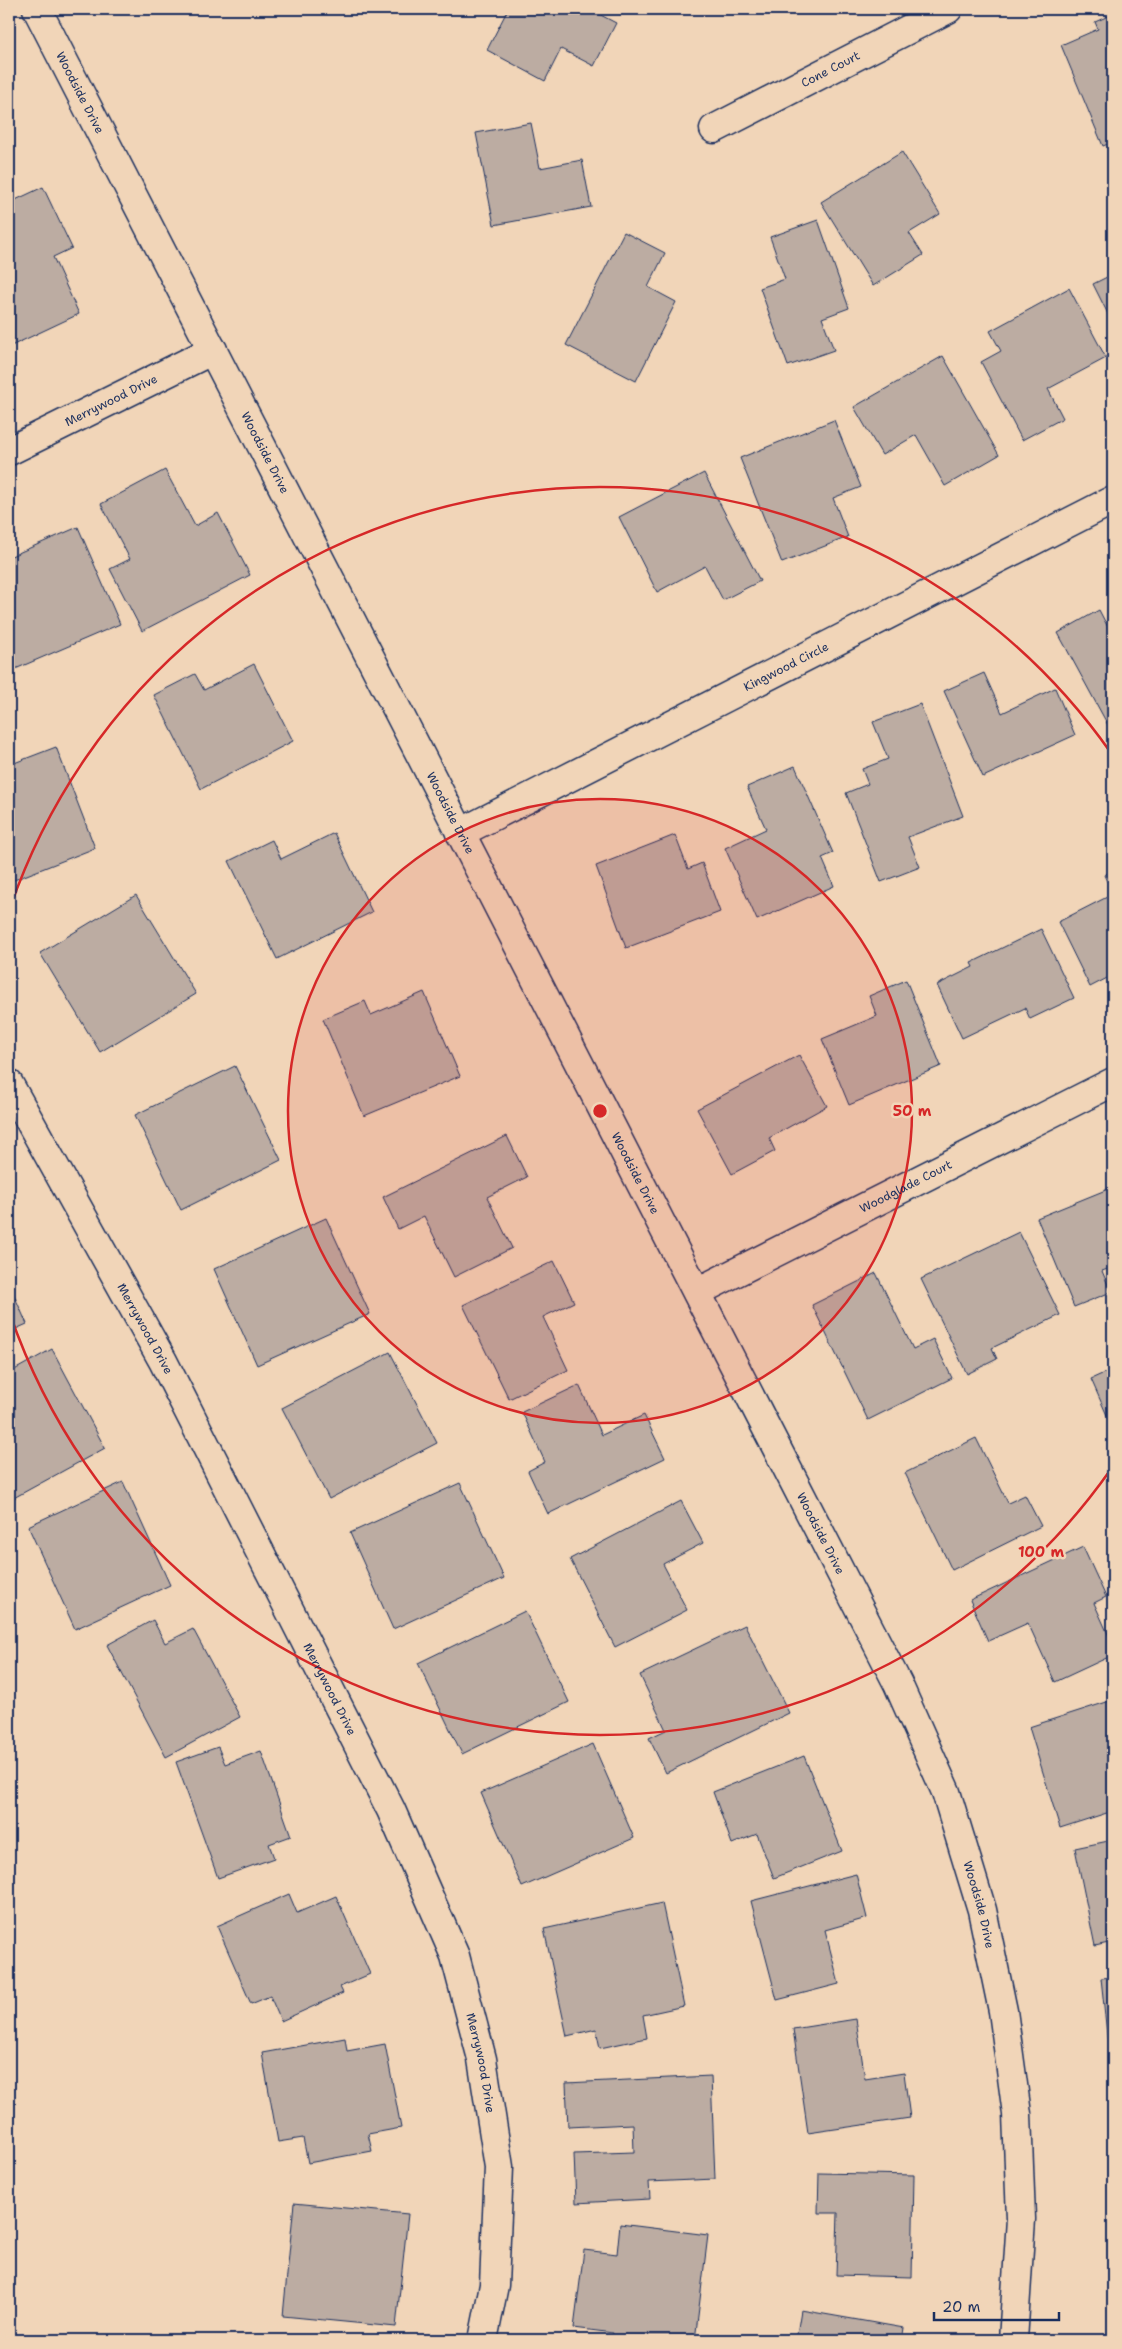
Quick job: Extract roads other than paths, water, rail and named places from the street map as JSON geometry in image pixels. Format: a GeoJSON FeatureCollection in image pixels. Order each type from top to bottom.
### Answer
{"type":"FeatureCollection","features":[{"type":"Feature","properties":{"kind":"street","name":"Woodside Drive"},"geometry":{"type":"LineString","coordinates":[[37,9],[898,1684],[946,1792],[982,1910],[1003,2010],[1017,2114],[1021,2219],[1013,2340]]}},
{"type":"Feature","properties":{"kind":"street","name":"Cone Court"},"geometry":{"type":"LineString","coordinates":[[714,129],[948,9]]}},
{"type":"Feature","properties":{"kind":"street","name":"Merrywood Drive"},"geometry":{"type":"LineString","coordinates":[[9,451],[213,350]]}},
{"type":"Feature","properties":{"kind":"street","name":"Kingwood Circle"},"geometry":{"type":"LineString","coordinates":[[460,833],[1113,500]]}},
{"type":"Feature","properties":{"kind":"street","name":"Woodglade Court"},"geometry":{"type":"LineString","coordinates":[[697,1292],[1113,1082]]}},
{"type":"Feature","properties":{"kind":"street","name":"Merrywood Drive"},"geometry":{"type":"LineString","coordinates":[[9,1084],[163,1361],[391,1810],[455,1956],[482,2060],[500,2167],[494,2284],[483,2340]]}}]}
